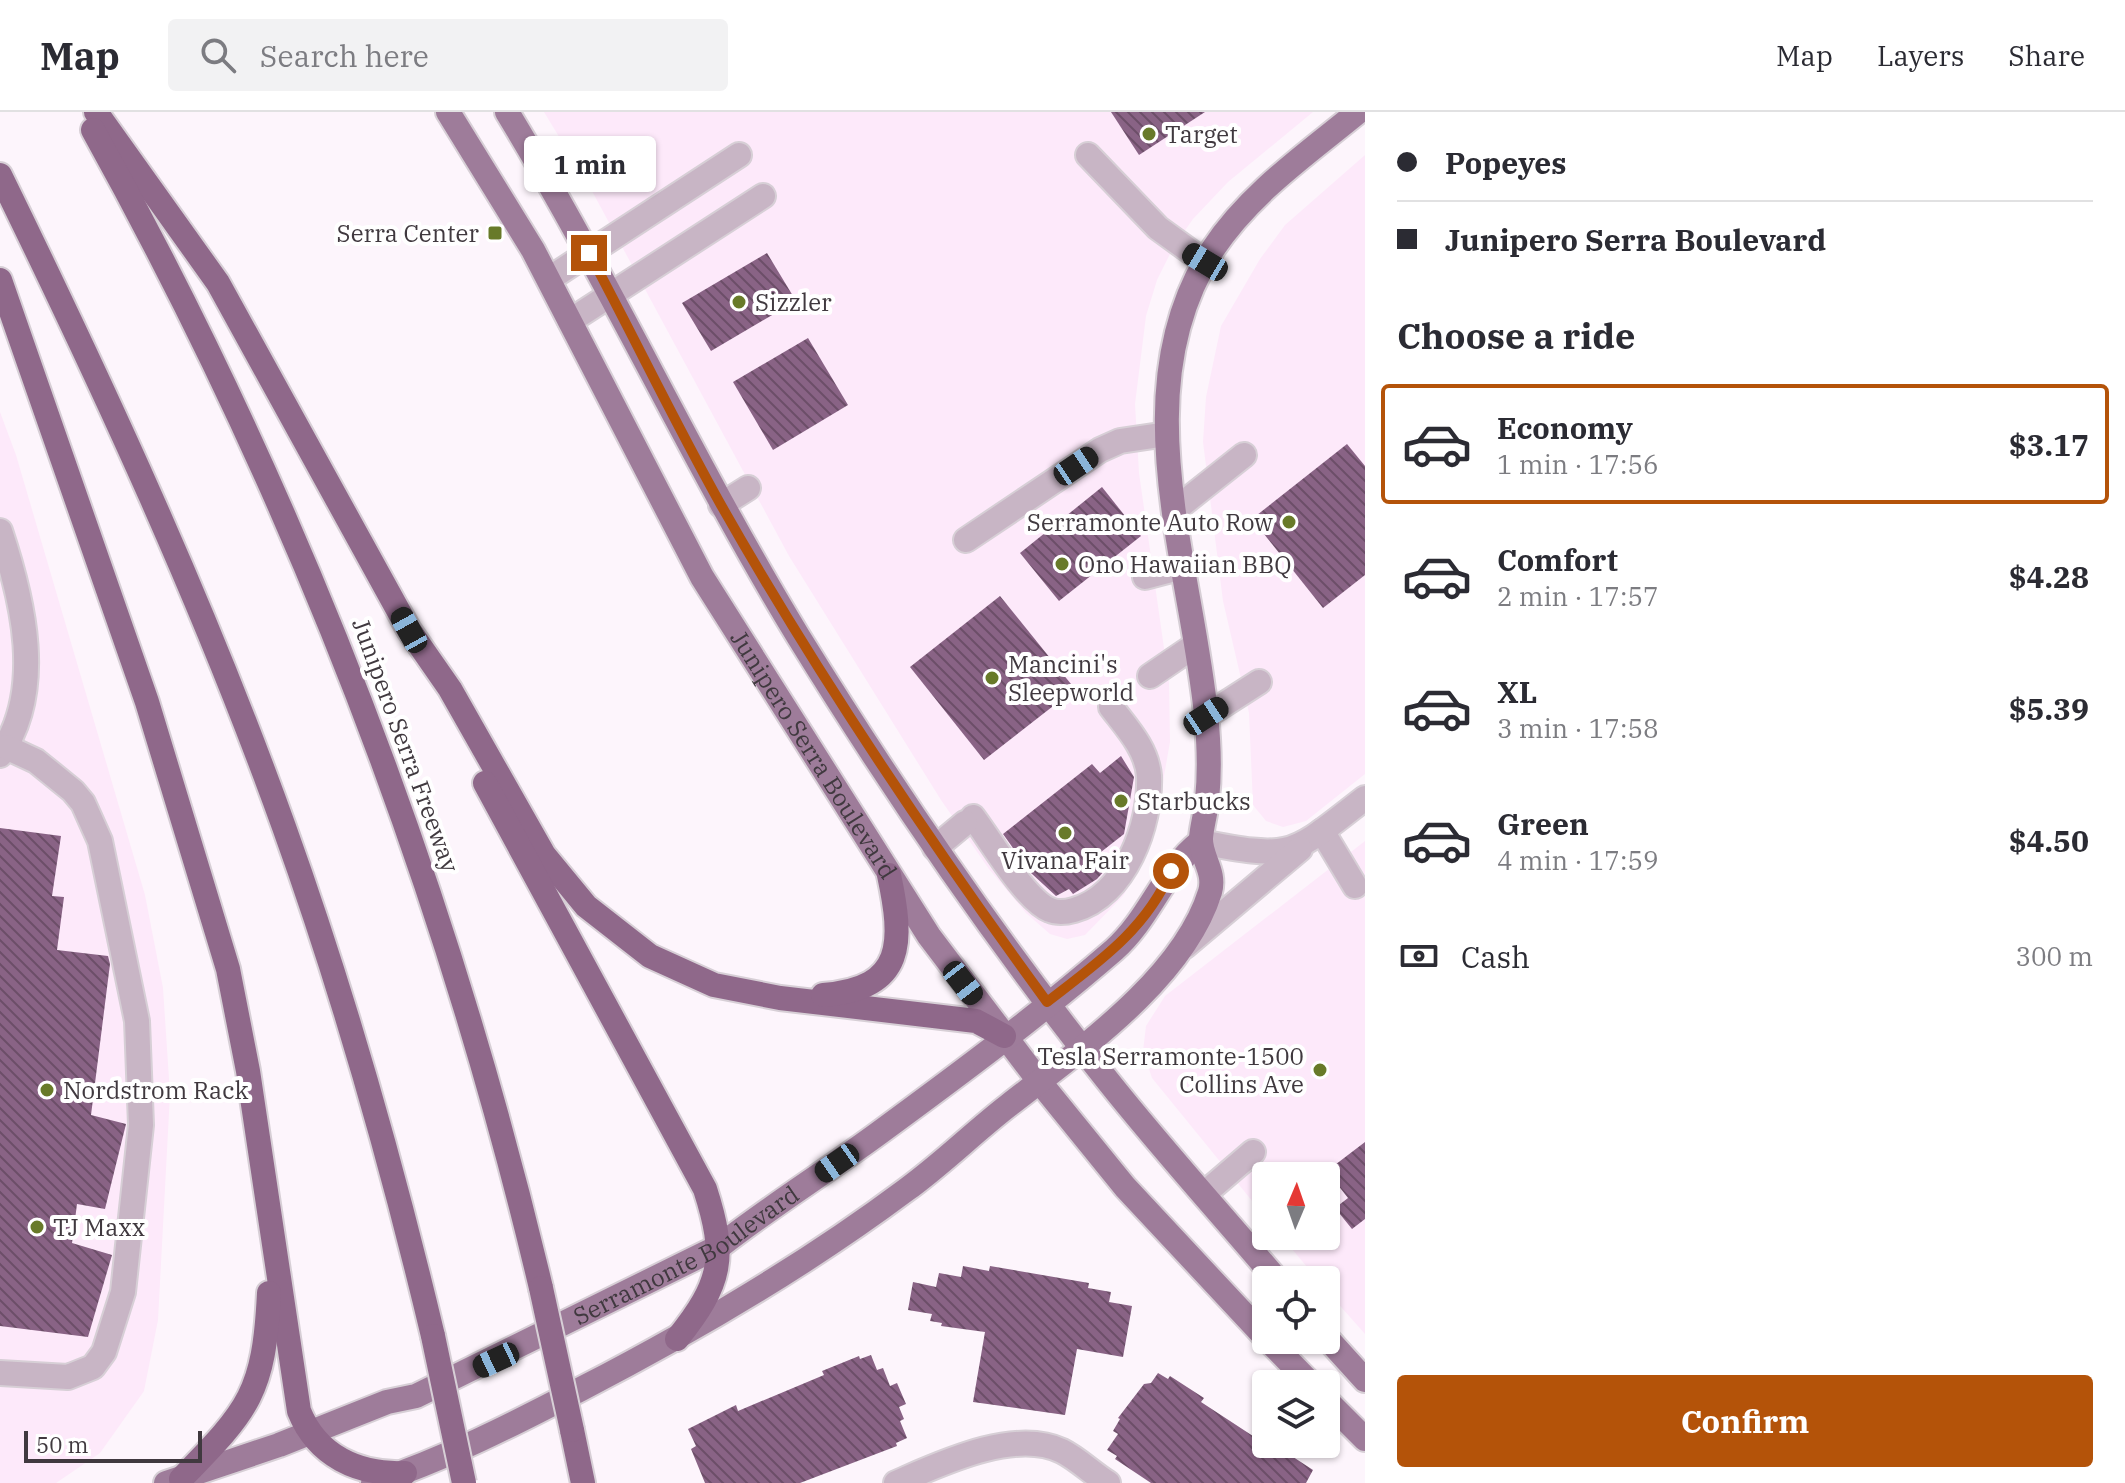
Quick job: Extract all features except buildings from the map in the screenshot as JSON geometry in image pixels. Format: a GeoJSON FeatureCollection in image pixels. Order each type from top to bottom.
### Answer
{"type":"FeatureCollection","features":[{"type":"Feature","properties":{"kind":"highway","name":"Junipero Serra Freeway"},"geometry":{"type":"LineString","coordinates":[[83,112],[230,395],[276,495],[355,684],[429,888],[460,987],[517,1187],[583,1483]]}},
{"type":"Feature","properties":{"kind":"highway"},"geometry":{"type":"LineString","coordinates":[[96,112],[218,283],[409,630],[445,709],[699,1176],[720,1246],[707,1298],[677,1339]]}},
{"type":"Feature","properties":{"kind":"highway"},"geometry":{"type":"LineString","coordinates":[[0,175],[167,536],[284,827],[375,1109],[433,1336],[464,1483]]}},
{"type":"Feature","properties":{"kind":"highway"},"geometry":{"type":"LineString","coordinates":[[0,280],[147,702],[228,969],[248,1071],[299,1411],[310,1433],[338,1460],[359,1469],[405,1473]]}},
{"type":"Feature","properties":{"kind":"highway"},"geometry":{"type":"LineString","coordinates":[[409,630],[450,689],[544,855],[586,906],[627,941],[670,967],[714,985],[758,994],[976,1021],[1004,1036]]}},
{"type":"Feature","properties":{"kind":"highway"},"geometry":{"type":"LineString","coordinates":[[758,994],[837,994],[881,977],[894,960],[898,939],[889,875]]}},
{"type":"Feature","properties":{"kind":"highway"},"geometry":{"type":"LineString","coordinates":[[173,1481],[237,1421],[257,1385],[267,1341],[272,1243]]}},
{"type":"Feature","properties":{"kind":"main road","name":"Junipero Serra Boulevard"},"geometry":{"type":"LineString","coordinates":[[448,112],[549,279],[702,577],[929,936],[1039,1081],[1125,1187],[1252,1323]]}},
{"type":"Feature","properties":{"kind":"main road"},"geometry":{"type":"LineString","coordinates":[[507,112],[589,253],[721,505],[828,684],[935,848],[1081,1046],[1265,1266]]}},
{"type":"Feature","properties":{"kind":"main road"},"geometry":{"type":"LineString","coordinates":[[373,1483],[405,1473],[520,1421],[677,1339],[831,1245],[912,1186],[1130,1005],[1174,956],[1196,923],[1211,888],[1211,870],[1200,842],[1209,782],[1206,716],[1167,434],[1166,395],[1172,349],[1188,299],[1205,262],[1253,200],[1358,112]]}},
{"type":"Feature","properties":{"kind":"main road","name":"Serramonte Boulevard"},"geometry":{"type":"LineString","coordinates":[[173,1481],[457,1378],[720,1246],[757,1216],[878,1133],[1134,930],[1153,906],[1175,864],[1200,842]]}},
{"type":"Feature","properties":{"kind":"main road"},"geometry":{"type":"LineString","coordinates":[[1340,1352],[1365,1380]]}},
{"type":"Feature","properties":{"kind":"main road","name":"Junipero Serra Boulevard"},"geometry":{"type":"LineString","coordinates":[[1282,1354],[1297,1370]]}},
{"type":"Feature","properties":{"kind":"main road"},"geometry":{"type":"LineString","coordinates":[[1340,1414],[1365,1439]]}},
{"type":"Feature","properties":{"kind":"street"},"geometry":{"type":"LineString","coordinates":[[549,279],[739,155]]}},
{"type":"Feature","properties":{"kind":"street"},"geometry":{"type":"LineString","coordinates":[[1088,155],[1152,222],[1205,262]]}},
{"type":"Feature","properties":{"kind":"street"},"geometry":{"type":"LineString","coordinates":[[570,321],[763,196]]}},
{"type":"Feature","properties":{"kind":"street"},"geometry":{"type":"LineString","coordinates":[[966,540],[1100,450],[1120,441],[1167,434]]}},
{"type":"Feature","properties":{"kind":"street"},"geometry":{"type":"LineString","coordinates":[[1176,509],[1244,455]]}},
{"type":"Feature","properties":{"kind":"street"},"geometry":{"type":"LineString","coordinates":[[721,505],[748,488]]}},
{"type":"Feature","properties":{"kind":"street"},"geometry":{"type":"LineString","coordinates":[[0,531],[23,626],[26,663],[21,704],[3,751],[36,761],[73,791],[83,803],[100,841],[137,1021],[141,1125],[123,1292],[104,1352],[93,1367],[68,1377],[0,1373]]}},
{"type":"Feature","properties":{"kind":"street"},"geometry":{"type":"LineString","coordinates":[[1145,577],[1183,567]]}},
{"type":"Feature","properties":{"kind":"street"},"geometry":{"type":"LineString","coordinates":[[1150,676],[1194,646]]}},
{"type":"Feature","properties":{"kind":"street"},"geometry":{"type":"LineString","coordinates":[[1206,716],[1259,682]]}},
{"type":"Feature","properties":{"kind":"street"},"geometry":{"type":"LineString","coordinates":[[935,848],[969,820],[1035,899],[1051,911],[1068,912],[1087,907],[1107,894],[1121,874],[1138,837],[1149,776],[1138,742],[1111,707]]}},
{"type":"Feature","properties":{"kind":"street"},"geometry":{"type":"LineString","coordinates":[[1174,956],[1365,798]]}},
{"type":"Feature","properties":{"kind":"street"},"geometry":{"type":"LineString","coordinates":[[1200,842],[1265,854],[1291,851],[1314,838]]}},
{"type":"Feature","properties":{"kind":"street"},"geometry":{"type":"LineString","coordinates":[[1314,838],[1355,886]]}},
{"type":"Feature","properties":{"kind":"street"},"geometry":{"type":"LineString","coordinates":[[1204,1194],[1253,1152]]}},
{"type":"Feature","properties":{"kind":"street"},"geometry":{"type":"LineString","coordinates":[[896,1483],[961,1455],[1005,1445],[1063,1452],[1108,1483]]}},
{"type":"Feature","properties":{"kind":"shaded area"},"geometry":{"type":"Polygon","coordinates":[[[544,112],[1313,112],[1228,182],[1193,219],[1174,246],[1157,280],[1146,316],[1135,404],[1139,473],[1169,683],[1170,742],[1153,838],[1123,896],[1085,935],[1067,939],[1050,934],[1026,913],[989,869],[941,800],[789,556],[592,191],[544,112]]]}},
{"type":"Feature","properties":{"kind":"shaded area","name":"Serramonte Auto Row"},"geometry":{"type":"Polygon","coordinates":[[[1365,155],[1365,774],[1306,821],[1283,827],[1266,821],[1253,805],[1249,713],[1223,601],[1203,442],[1206,397],[1221,326],[1260,259],[1285,225],[1365,155]]]}},
{"type":"Feature","properties":{"kind":"shaded area"},"geometry":{"type":"Polygon","coordinates":[[[0,412],[16,455],[145,895],[163,988],[170,1094],[158,1320],[144,1391],[100,1453],[56,1483],[0,1483],[0,412]]]}},
{"type":"Feature","properties":{"kind":"shaded area"},"geometry":{"type":"Polygon","coordinates":[[[1365,841],[1365,1334],[1340,1306],[1340,1266],[1306,1266],[1293,1250],[1340,1250],[1340,1162],[1252,1162],[1252,1201],[1152,1078],[1143,1051],[1146,1026],[1165,996],[1365,841]]]}},
{"type":"Feature","properties":{"kind":"place","name":"Target"},"geometry":{"type":"Point","coordinates":[1149,134]}},
{"type":"Feature","properties":{"kind":"place","name":"Serra Center"},"geometry":{"type":"Point","coordinates":[495,233]}},
{"type":"Feature","properties":{"kind":"place","name":"Sizzler"},"geometry":{"type":"Point","coordinates":[739,302]}},
{"type":"Feature","properties":{"kind":"place","name":"Serramonte Auto Row"},"geometry":{"type":"Point","coordinates":[1289,522]}},
{"type":"Feature","properties":{"kind":"place","name":"Ono Hawaiian BBQ"},"geometry":{"type":"Point","coordinates":[1062,564]}},
{"type":"Feature","properties":{"kind":"place","name":"Mancini's Sleepworld"},"geometry":{"type":"Point","coordinates":[992,678]}},
{"type":"Feature","properties":{"kind":"place","name":"Starbucks"},"geometry":{"type":"Point","coordinates":[1121,801]}},
{"type":"Feature","properties":{"kind":"place","name":"Vivana Fair"},"geometry":{"type":"Point","coordinates":[1065,833]}},
{"type":"Feature","properties":{"kind":"place","name":"Tesla Serramonte-1500 Collins Ave"},"geometry":{"type":"Point","coordinates":[1320,1070]}},
{"type":"Feature","properties":{"kind":"place","name":"Nordstrom Rack"},"geometry":{"type":"Point","coordinates":[47,1090]}},
{"type":"Feature","properties":{"kind":"place","name":"TJ Maxx"},"geometry":{"type":"Point","coordinates":[37,1227]}},
{"type":"Feature","properties":{"kind":"route"},"geometry":{"type":"LineString","coordinates":[[589,253],[721,505],[798,636],[935,848],[1047,1002],[1134,930],[1153,906],[1171,871]]}}]}
